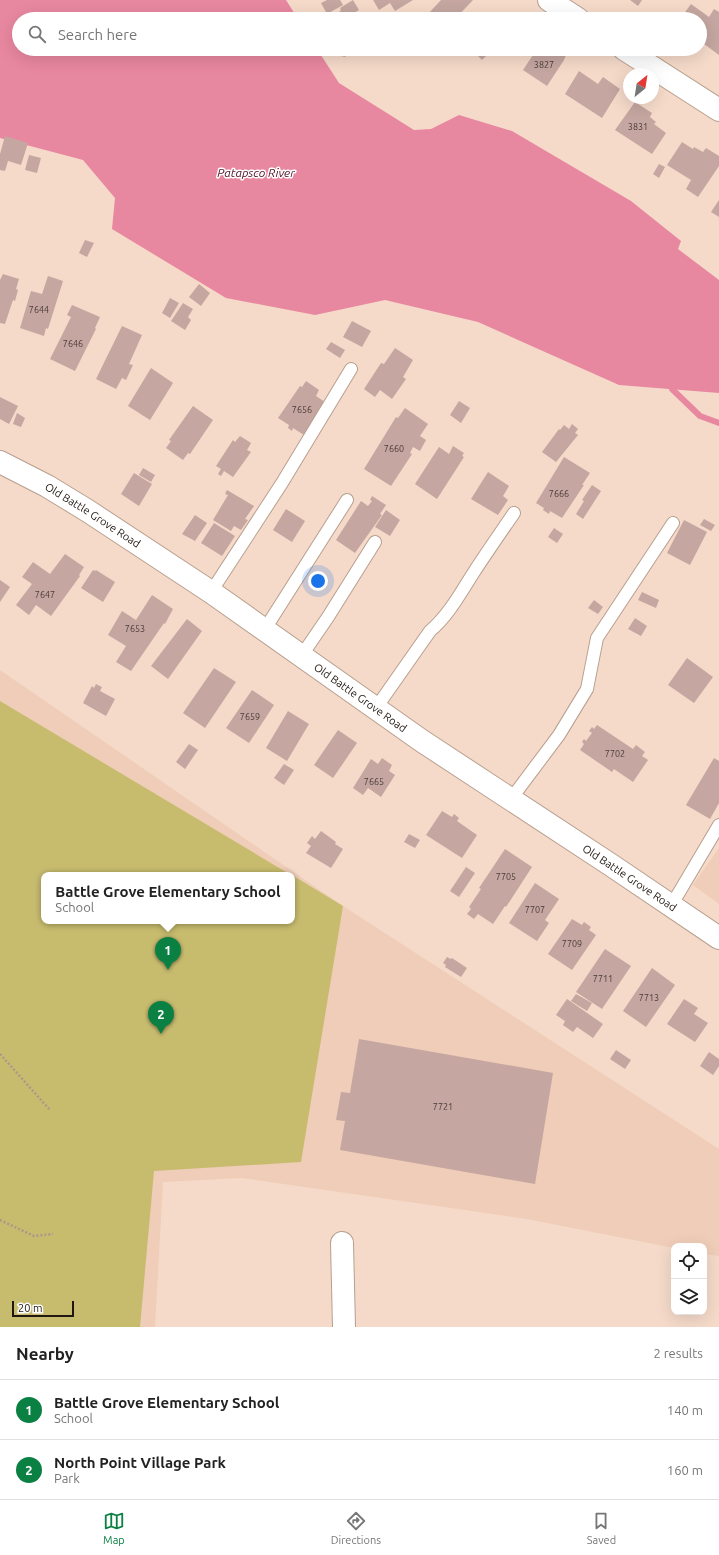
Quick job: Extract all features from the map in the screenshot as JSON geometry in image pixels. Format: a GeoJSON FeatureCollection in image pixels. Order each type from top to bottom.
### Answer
{"type":"FeatureCollection","features":[{"type":"Feature","properties":{"kind":"street"},"geometry":{"type":"LineString","coordinates":[[549,0],[567,12]]}},
{"type":"Feature","properties":{"kind":"street"},"geometry":{"type":"LineString","coordinates":[[635,56],[719,110]]}},
{"type":"Feature","properties":{"kind":"street","name":"Old Battle Grove Road"},"geometry":{"type":"LineString","coordinates":[[0,462],[47,486],[88,511],[211,592],[422,741],[719,938]]}},
{"type":"Feature","properties":{"kind":"street"},"geometry":{"type":"LineString","coordinates":[[342,1242],[344,1327]]}},
{"type":"Feature","properties":{"kind":"lane"},"geometry":{"type":"LineString","coordinates":[[211,592],[282,483],[351,369]]}},
{"type":"Feature","properties":{"kind":"lane"},"geometry":{"type":"LineString","coordinates":[[265,629],[347,500]]}},
{"type":"Feature","properties":{"kind":"lane"},"geometry":{"type":"LineString","coordinates":[[376,708],[430,631],[440,622],[451,608],[490,546],[514,513]]}},
{"type":"Feature","properties":{"kind":"lane"},"geometry":{"type":"LineString","coordinates":[[511,800],[559,735],[587,689],[596,638],[673,523]]}},
{"type":"Feature","properties":{"kind":"lane"},"geometry":{"type":"LineString","coordinates":[[302,655],[328,617],[375,542]]}},
{"type":"Feature","properties":{"kind":"lane"},"geometry":{"type":"LineString","coordinates":[[671,906],[719,825]]}},
{"type":"Feature","properties":{"kind":"path"},"geometry":{"type":"LineString","coordinates":[[0,1054],[50,1110]]}},
{"type":"Feature","properties":{"kind":"path"},"geometry":{"type":"LineString","coordinates":[[0,1220],[34,1236],[53,1234]]}},
{"type":"Feature","properties":{"kind":"shaded area"},"geometry":{"type":"Polygon","coordinates":[[[0,670],[294,872],[41,872],[41,924],[295,924],[295,873],[343,906],[719,1149],[719,1256],[707,1254],[707,1243],[671,1243],[671,1247],[527,1219],[242,1178],[163,1182],[155,1327],[0,1327],[0,670]]]}},
{"type":"Feature","properties":{"kind":"shaded area"},"geometry":{"type":"Polygon","coordinates":[[[0,701],[286,872],[41,872],[41,924],[295,924],[295,877],[343,906],[301,1162],[154,1171],[140,1327],[0,1327],[0,701]]]}},
{"type":"Feature","properties":{"kind":"shaded area"},"geometry":{"type":"Polygon","coordinates":[[[719,848],[719,904],[693,885],[719,848]]]}},
{"type":"Feature","properties":{"kind":"water","name":"Patapsco River"},"geometry":{"type":"Polygon","coordinates":[[[0,0],[286,0],[294,12],[12,12],[12,56],[322,56],[339,83],[414,130],[431,129],[459,115],[512,131],[631,201],[681,241],[678,249],[719,280],[719,393],[619,385],[478,322],[385,300],[315,315],[226,298],[112,229],[115,198],[83,160],[0,138],[0,0]]]}},
{"type":"Feature","properties":{"kind":"building"},"geometry":{"type":"Polygon","coordinates":[[[327,0],[340,0],[343,5],[331,12],[326,12],[321,3],[327,0]]]}},
{"type":"Feature","properties":{"kind":"building"},"geometry":{"type":"Polygon","coordinates":[[[353,0],[359,10],[356,12],[339,12],[341,10],[340,8],[353,0]]]}},
{"type":"Feature","properties":{"kind":"building"},"geometry":{"type":"Polygon","coordinates":[[[373,0],[413,0],[395,11],[390,3],[379,10],[373,0]]]}},
{"type":"Feature","properties":{"kind":"building"},"geometry":{"type":"Polygon","coordinates":[[[441,0],[473,0],[462,12],[430,12],[441,0]]]}},
{"type":"Feature","properties":{"kind":"building"},"geometry":{"type":"Polygon","coordinates":[[[630,0],[642,0],[638,6],[630,0]]]}},
{"type":"Feature","properties":{"kind":"building"},"geometry":{"type":"Polygon","coordinates":[[[691,4],[702,12],[685,12],[691,4]]]}},
{"type":"Feature","properties":{"kind":"building"},"geometry":{"type":"Polygon","coordinates":[[[714,9],[719,12],[719,55],[707,46],[707,16],[709,17],[714,9]]]}},
{"type":"Feature","properties":{"kind":"building"},"geometry":{"type":"Polygon","coordinates":[[[478,56],[486,56],[482,60],[478,56]]]}},
{"type":"Feature","properties":{"kind":"building"},"geometry":{"type":"Polygon","coordinates":[[[532,56],[566,56],[547,86],[523,70],[532,56]]]}},
{"type":"Feature","properties":{"kind":"building"},"geometry":{"type":"Polygon","coordinates":[[[579,71],[598,84],[603,77],[620,89],[602,118],[565,94],[579,71]]]}},
{"type":"Feature","properties":{"kind":"building"},"geometry":{"type":"Polygon","coordinates":[[[634,104],[638,104],[652,113],[650,117],[656,122],[654,124],[666,133],[652,154],[615,130],[634,104]]]}},
{"type":"Feature","properties":{"kind":"building"},"geometry":{"type":"Polygon","coordinates":[[[5,136],[28,143],[21,165],[8,161],[5,171],[0,170],[0,154],[5,136]]]}},
{"type":"Feature","properties":{"kind":"building"},"geometry":{"type":"Polygon","coordinates":[[[682,142],[693,149],[694,147],[703,152],[706,148],[719,156],[719,166],[698,197],[686,189],[691,180],[667,165],[682,142]]]}},
{"type":"Feature","properties":{"kind":"building"},"geometry":{"type":"Polygon","coordinates":[[[29,155],[41,158],[37,173],[25,170],[29,155]]]}},
{"type":"Feature","properties":{"kind":"building"},"geometry":{"type":"Polygon","coordinates":[[[659,164],[665,167],[659,178],[653,174],[659,164]]]}},
{"type":"Feature","properties":{"kind":"building"},"geometry":{"type":"Polygon","coordinates":[[[719,200],[719,217],[711,212],[719,200]]]}},
{"type":"Feature","properties":{"kind":"building"},"geometry":{"type":"Polygon","coordinates":[[[85,240],[94,243],[87,257],[79,253],[85,240]]]}},
{"type":"Feature","properties":{"kind":"building"},"geometry":{"type":"Polygon","coordinates":[[[3,274],[19,279],[15,301],[13,300],[5,324],[0,323],[0,280],[3,274]]]}},
{"type":"Feature","properties":{"kind":"building"},"geometry":{"type":"Polygon","coordinates":[[[48,276],[63,281],[48,329],[46,328],[44,336],[20,328],[31,291],[42,294],[48,276]]]}},
{"type":"Feature","properties":{"kind":"building"},"geometry":{"type":"Polygon","coordinates":[[[199,284],[210,293],[201,306],[189,297],[199,284]]]}},
{"type":"Feature","properties":{"kind":"building"},"geometry":{"type":"Polygon","coordinates":[[[170,298],[179,303],[170,318],[162,313],[170,298]]]}},
{"type":"Feature","properties":{"kind":"building"},"geometry":{"type":"Polygon","coordinates":[[[183,303],[193,309],[188,317],[191,320],[185,330],[171,321],[183,303]]]}},
{"type":"Feature","properties":{"kind":"building"},"geometry":{"type":"Polygon","coordinates":[[[72,305],[100,317],[95,328],[96,329],[75,371],[50,359],[71,317],[67,315],[72,305]]]}},
{"type":"Feature","properties":{"kind":"building"},"geometry":{"type":"Polygon","coordinates":[[[352,321],[371,331],[362,347],[343,337],[352,321]]]}},
{"type":"Feature","properties":{"kind":"building"},"geometry":{"type":"Polygon","coordinates":[[[122,326],[142,335],[129,364],[133,365],[126,380],[122,378],[116,389],[96,379],[122,326]]]}},
{"type":"Feature","properties":{"kind":"building"},"geometry":{"type":"Polygon","coordinates":[[[331,342],[345,350],[340,358],[326,349],[331,342]]]}},
{"type":"Feature","properties":{"kind":"building"},"geometry":{"type":"Polygon","coordinates":[[[395,348],[413,360],[403,377],[406,379],[392,399],[380,390],[375,397],[364,389],[381,363],[384,364],[395,348]]]}},
{"type":"Feature","properties":{"kind":"building"},"geometry":{"type":"Polygon","coordinates":[[[151,368],[173,383],[150,420],[128,406],[151,368]]]}},
{"type":"Feature","properties":{"kind":"building"},"geometry":{"type":"Polygon","coordinates":[[[306,381],[319,390],[316,396],[325,402],[304,435],[293,428],[292,431],[288,428],[289,425],[278,418],[300,386],[302,387],[306,381]]]}},
{"type":"Feature","properties":{"kind":"building"},"geometry":{"type":"Polygon","coordinates":[[[0,397],[18,406],[9,424],[0,419],[0,397]]]}},
{"type":"Feature","properties":{"kind":"building"},"geometry":{"type":"Polygon","coordinates":[[[459,401],[470,408],[461,423],[450,415],[459,401]]]}},
{"type":"Feature","properties":{"kind":"building"},"geometry":{"type":"Polygon","coordinates":[[[193,406],[213,420],[190,454],[188,453],[183,460],[166,448],[171,441],[169,440],[193,406]]]}},
{"type":"Feature","properties":{"kind":"building"},"geometry":{"type":"Polygon","coordinates":[[[405,408],[428,424],[420,436],[426,440],[420,451],[413,447],[410,453],[412,454],[391,486],[364,469],[396,417],[398,418],[405,408]]]}},
{"type":"Feature","properties":{"kind":"building"},"geometry":{"type":"Polygon","coordinates":[[[17,413],[25,418],[21,427],[13,424],[17,413]]]}},
{"type":"Feature","properties":{"kind":"building"},"geometry":{"type":"Polygon","coordinates":[[[572,424],[578,429],[575,433],[578,435],[556,462],[542,452],[559,429],[560,430],[564,425],[569,429],[572,424]]]}},
{"type":"Feature","properties":{"kind":"building"},"geometry":{"type":"Polygon","coordinates":[[[240,436],[251,443],[247,450],[251,452],[233,477],[224,471],[221,476],[218,474],[221,469],[216,466],[233,440],[235,442],[240,436]]]}},
{"type":"Feature","properties":{"kind":"building"},"geometry":{"type":"Polygon","coordinates":[[[453,446],[464,453],[462,456],[464,457],[437,499],[415,484],[439,447],[449,454],[453,446]]]}},
{"type":"Feature","properties":{"kind":"building"},"geometry":{"type":"Polygon","coordinates":[[[564,457],[590,473],[582,485],[584,485],[562,518],[550,511],[549,514],[543,510],[544,508],[536,503],[564,457]]]}},
{"type":"Feature","properties":{"kind":"building"},"geometry":{"type":"Polygon","coordinates":[[[143,468],[155,475],[151,482],[139,475],[143,468]]]}},
{"type":"Feature","properties":{"kind":"building"},"geometry":{"type":"Polygon","coordinates":[[[488,472],[509,486],[503,496],[508,500],[498,515],[471,499],[488,472]]]}},
{"type":"Feature","properties":{"kind":"building"},"geometry":{"type":"Polygon","coordinates":[[[134,473],[152,484],[139,506],[121,494],[134,473]]]}},
{"type":"Feature","properties":{"kind":"building"},"geometry":{"type":"Polygon","coordinates":[[[592,485],[601,491],[583,519],[576,514],[584,501],[582,500],[592,485]]]}},
{"type":"Feature","properties":{"kind":"building"},"geometry":{"type":"Polygon","coordinates":[[[227,490],[254,506],[245,519],[248,520],[241,530],[234,526],[231,531],[213,520],[228,495],[225,494],[227,490]]]}},
{"type":"Feature","properties":{"kind":"building"},"geometry":{"type":"Polygon","coordinates":[[[372,496],[386,505],[380,514],[382,515],[355,553],[336,540],[361,501],[368,506],[372,501],[370,500],[372,496]]]}},
{"type":"Feature","properties":{"kind":"building"},"geometry":{"type":"Polygon","coordinates":[[[286,509],[305,521],[292,542],[273,530],[286,509]]]}},
{"type":"Feature","properties":{"kind":"building"},"geometry":{"type":"Polygon","coordinates":[[[386,510],[400,520],[390,536],[375,527],[386,510]]]}},
{"type":"Feature","properties":{"kind":"building"},"geometry":{"type":"Polygon","coordinates":[[[195,515],[207,523],[195,541],[182,534],[195,515]]]}},
{"type":"Feature","properties":{"kind":"building"},"geometry":{"type":"Polygon","coordinates":[[[704,519],[715,525],[711,531],[700,525],[704,519]]]}},
{"type":"Feature","properties":{"kind":"building"},"geometry":{"type":"Polygon","coordinates":[[[684,520],[707,532],[690,565],[667,553],[684,520]]]}},
{"type":"Feature","properties":{"kind":"building"},"geometry":{"type":"Polygon","coordinates":[[[214,523],[235,536],[222,556],[201,543],[214,523]]]}},
{"type":"Feature","properties":{"kind":"building"},"geometry":{"type":"Polygon","coordinates":[[[554,528],[563,534],[557,543],[548,537],[554,528]]]}},
{"type":"Feature","properties":{"kind":"building"},"geometry":{"type":"Polygon","coordinates":[[[65,554],[84,567],[79,575],[80,576],[51,616],[36,605],[29,615],[16,605],[32,584],[22,577],[33,562],[50,574],[65,554]]]}},
{"type":"Feature","properties":{"kind":"building"},"geometry":{"type":"Polygon","coordinates":[[[93,570],[96,570],[115,582],[103,602],[81,588],[93,570]]]}},
{"type":"Feature","properties":{"kind":"building"},"geometry":{"type":"Polygon","coordinates":[[[0,580],[10,587],[0,602],[0,580]]]}},
{"type":"Feature","properties":{"kind":"building"},"geometry":{"type":"Polygon","coordinates":[[[642,592],[659,600],[656,608],[638,600],[642,592]]]}},
{"type":"Feature","properties":{"kind":"building"},"geometry":{"type":"Polygon","coordinates":[[[152,595],[173,609],[165,624],[164,623],[131,671],[116,662],[126,646],[108,635],[122,611],[136,620],[152,595]]]}},
{"type":"Feature","properties":{"kind":"building"},"geometry":{"type":"Polygon","coordinates":[[[594,600],[603,607],[598,614],[588,608],[594,600]]]}},
{"type":"Feature","properties":{"kind":"building"},"geometry":{"type":"Polygon","coordinates":[[[635,618],[647,626],[641,636],[628,629],[635,618]]]}},
{"type":"Feature","properties":{"kind":"building"},"geometry":{"type":"Polygon","coordinates":[[[187,619],[202,631],[168,679],[151,666],[187,619]]]}},
{"type":"Feature","properties":{"kind":"building"},"geometry":{"type":"Polygon","coordinates":[[[687,658],[713,677],[694,703],[668,685],[687,658]]]}},
{"type":"Feature","properties":{"kind":"building"},"geometry":{"type":"Polygon","coordinates":[[[214,668],[236,682],[205,728],[183,713],[214,668]]]}},
{"type":"Feature","properties":{"kind":"building"},"geometry":{"type":"Polygon","coordinates":[[[96,684],[102,687],[100,691],[115,699],[106,716],[83,703],[92,686],[94,688],[96,684]]]}},
{"type":"Feature","properties":{"kind":"building"},"geometry":{"type":"Polygon","coordinates":[[[252,690],[274,705],[249,743],[226,728],[252,690]]]}},
{"type":"Feature","properties":{"kind":"building"},"geometry":{"type":"Polygon","coordinates":[[[288,711],[309,724],[287,761],[266,748],[288,711]]]}},
{"type":"Feature","properties":{"kind":"building"},"geometry":{"type":"Polygon","coordinates":[[[597,725],[633,749],[636,745],[645,752],[642,756],[648,760],[633,782],[614,769],[612,772],[580,750],[584,744],[582,742],[584,739],[586,741],[592,733],[589,731],[592,727],[594,729],[597,725]]]}},
{"type":"Feature","properties":{"kind":"building"},"geometry":{"type":"Polygon","coordinates":[[[338,730],[357,743],[333,778],[314,765],[338,730]]]}},
{"type":"Feature","properties":{"kind":"building"},"geometry":{"type":"Polygon","coordinates":[[[189,744],[198,750],[185,769],[176,762],[189,744]]]}},
{"type":"Feature","properties":{"kind":"building"},"geometry":{"type":"Polygon","coordinates":[[[382,758],[392,765],[389,771],[395,775],[381,797],[368,788],[363,795],[353,788],[371,759],[378,764],[382,758]]]}},
{"type":"Feature","properties":{"kind":"building"},"geometry":{"type":"Polygon","coordinates":[[[714,758],[719,761],[719,803],[710,819],[686,805],[714,758]]]}},
{"type":"Feature","properties":{"kind":"building"},"geometry":{"type":"Polygon","coordinates":[[[284,764],[294,770],[284,785],[274,778],[284,764]]]}},
{"type":"Feature","properties":{"kind":"building"},"geometry":{"type":"Polygon","coordinates":[[[442,811],[452,817],[454,814],[459,818],[457,821],[477,835],[462,858],[426,835],[442,811]]]}},
{"type":"Feature","properties":{"kind":"building"},"geometry":{"type":"Polygon","coordinates":[[[321,831],[343,849],[331,868],[306,853],[311,846],[307,843],[312,836],[315,839],[321,831]]]}},
{"type":"Feature","properties":{"kind":"building"},"geometry":{"type":"Polygon","coordinates":[[[409,834],[420,840],[415,848],[404,842],[409,834]]]}},
{"type":"Feature","properties":{"kind":"building"},"geometry":{"type":"Polygon","coordinates":[[[505,849],[532,867],[493,924],[478,914],[474,919],[467,914],[471,909],[469,907],[481,889],[479,888],[505,849]]]}},
{"type":"Feature","properties":{"kind":"building"},"geometry":{"type":"Polygon","coordinates":[[[466,867],[475,873],[459,897],[450,891],[466,867]]]}},
{"type":"Feature","properties":{"kind":"building"},"geometry":{"type":"Polygon","coordinates":[[[535,883],[559,899],[545,920],[549,923],[537,941],[509,923],[535,883]]]}},
{"type":"Feature","properties":{"kind":"building"},"geometry":{"type":"Polygon","coordinates":[[[572,919],[582,925],[584,922],[591,927],[589,930],[596,935],[572,970],[548,954],[572,919]]]}},
{"type":"Feature","properties":{"kind":"building"},"geometry":{"type":"Polygon","coordinates":[[[605,949],[631,966],[602,1009],[576,992],[605,949]]]}},
{"type":"Feature","properties":{"kind":"building"},"geometry":{"type":"Polygon","coordinates":[[[447,957],[452,958],[467,968],[461,977],[445,967],[446,965],[443,963],[447,957]]]}},
{"type":"Feature","properties":{"kind":"building"},"geometry":{"type":"Polygon","coordinates":[[[652,968],[675,985],[646,1027],[623,1011],[652,968]]]}},
{"type":"Feature","properties":{"kind":"building"},"geometry":{"type":"Polygon","coordinates":[[[576,994],[592,1003],[587,1011],[571,1001],[576,994]]]}},
{"type":"Feature","properties":{"kind":"building"},"geometry":{"type":"Polygon","coordinates":[[[567,999],[603,1024],[593,1038],[577,1027],[573,1032],[563,1025],[565,1021],[556,1015],[567,999]]]}},
{"type":"Feature","properties":{"kind":"building"},"geometry":{"type":"Polygon","coordinates":[[[684,999],[698,1008],[694,1014],[708,1023],[695,1042],[667,1024],[684,999]]]}},
{"type":"Feature","properties":{"kind":"building"},"geometry":{"type":"Polygon","coordinates":[[[359,1039],[553,1073],[535,1184],[340,1150],[345,1121],[336,1120],[341,1092],[350,1093],[359,1039]]]}},
{"type":"Feature","properties":{"kind":"building"},"geometry":{"type":"Polygon","coordinates":[[[616,1050],[631,1060],[625,1069],[610,1059],[616,1050]]]}},
{"type":"Feature","properties":{"kind":"building"},"geometry":{"type":"Polygon","coordinates":[[[709,1052],[719,1059],[719,1066],[713,1075],[700,1066],[709,1052]]]}},
{"type":"Feature","properties":{"kind":"waterway"},"geometry":{"type":"LineString","coordinates":[[672,389],[700,416],[719,423]]}},
{"type":"Feature","properties":{"kind":"place","name":"Battle Grove Elementary School"},"geometry":{"type":"Point","coordinates":[168,970]}},
{"type":"Feature","properties":{"kind":"place","name":"North Point Village Park"},"geometry":{"type":"Point","coordinates":[161,1034]}}]}
